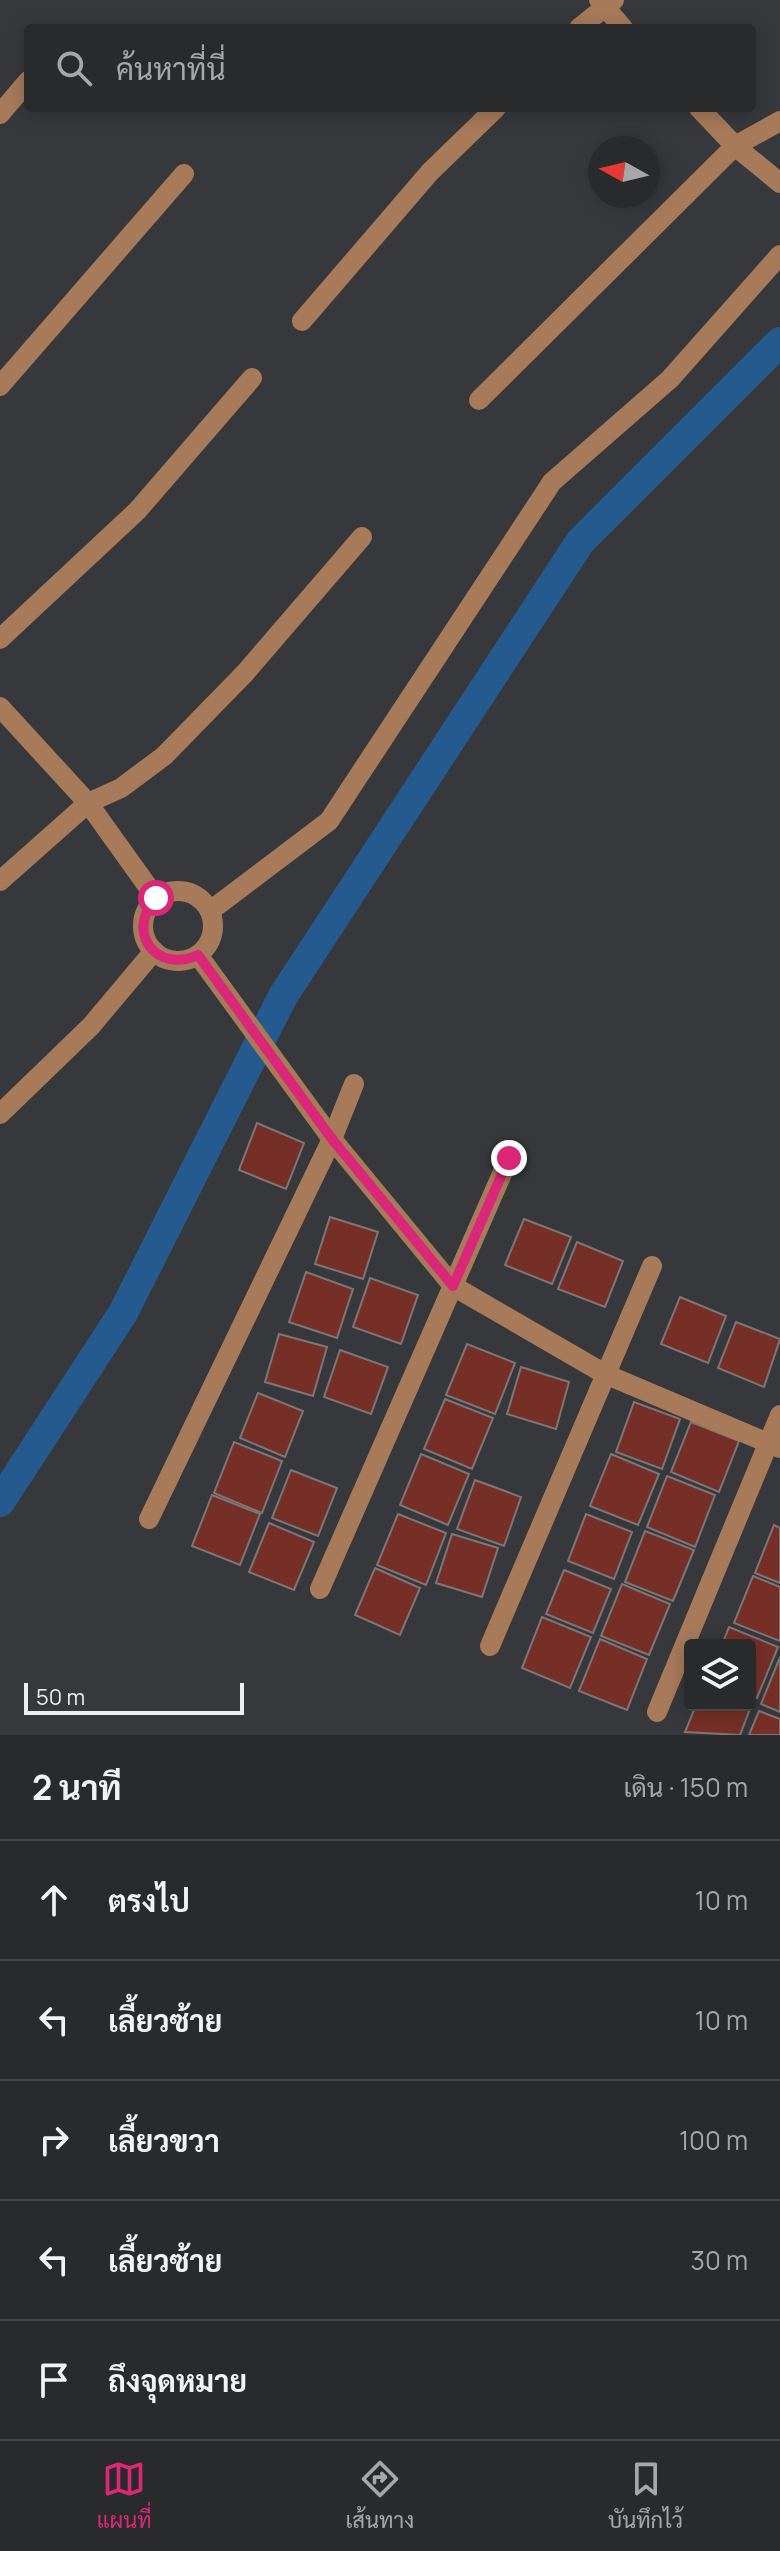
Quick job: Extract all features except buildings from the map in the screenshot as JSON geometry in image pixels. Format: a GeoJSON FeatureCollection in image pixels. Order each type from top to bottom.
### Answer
{"type":"FeatureCollection","features":[{"type":"Feature","properties":{"kind":"street"},"geometry":{"type":"LineString","coordinates":[[583,24],[605,2],[620,24]]}},
{"type":"Feature","properties":{"kind":"street"},"geometry":{"type":"LineString","coordinates":[[0,114],[24,86]]}},
{"type":"Feature","properties":{"kind":"street"},"geometry":{"type":"LineString","coordinates":[[302,321],[430,172],[492,112]]}},
{"type":"Feature","properties":{"kind":"street"},"geometry":{"type":"LineString","coordinates":[[703,112],[735,146],[780,183]]}},
{"type":"Feature","properties":{"kind":"street"},"geometry":{"type":"LineString","coordinates":[[479,400],[735,146],[780,121]]}},
{"type":"Feature","properties":{"kind":"street"},"geometry":{"type":"LineString","coordinates":[[0,386],[184,174]]}},
{"type":"Feature","properties":{"kind":"street"},"geometry":{"type":"LineString","coordinates":[[210,911],[329,821],[552,482],[670,379],[780,255]]}},
{"type":"Feature","properties":{"kind":"street"},"geometry":{"type":"LineString","coordinates":[[0,639],[137,511],[252,378]]}},
{"type":"Feature","properties":{"kind":"street"},"geometry":{"type":"LineString","coordinates":[[0,881],[88,803],[121,788],[164,756],[245,673],[362,537]]}},
{"type":"Feature","properties":{"kind":"street"},"geometry":{"type":"LineString","coordinates":[[0,707],[88,803],[156,898]]}},
{"type":"Feature","properties":{"kind":"street"},"geometry":{"type":"LineString","coordinates":[[187,891],[205,902],[210,911],[212,935],[198,955],[175,961],[154,951],[143,930],[148,907],[156,898],[165,892],[187,891]]}},
{"type":"Feature","properties":{"kind":"street"},"geometry":{"type":"LineString","coordinates":[[2,1110],[91,1026],[154,951]]}},
{"type":"Feature","properties":{"kind":"street"},"geometry":{"type":"LineString","coordinates":[[198,955],[332,1139],[453,1286],[605,1374],[774,1446]]}},
{"type":"Feature","properties":{"kind":"street"},"geometry":{"type":"LineString","coordinates":[[149,1519],[332,1139],[354,1084]]}},
{"type":"Feature","properties":{"kind":"street"},"geometry":{"type":"LineString","coordinates":[[320,1589],[509,1158]]}},
{"type":"Feature","properties":{"kind":"street"},"geometry":{"type":"LineString","coordinates":[[490,1646],[652,1266]]}},
{"type":"Feature","properties":{"kind":"street"},"geometry":{"type":"LineString","coordinates":[[657,1712],[774,1446],[780,1415]]}},
{"type":"Feature","properties":{"kind":"waterway"},"geometry":{"type":"LineString","coordinates":[[0,1502],[123,1313],[283,996],[580,542],[780,342]]}},
{"type":"Feature","properties":{"kind":"route"},"geometry":{"type":"LineString","coordinates":[[156,898],[144,918],[143,930],[147,942],[163,958],[187,960],[198,955],[332,1139],[453,1286],[509,1158]]}}]}
